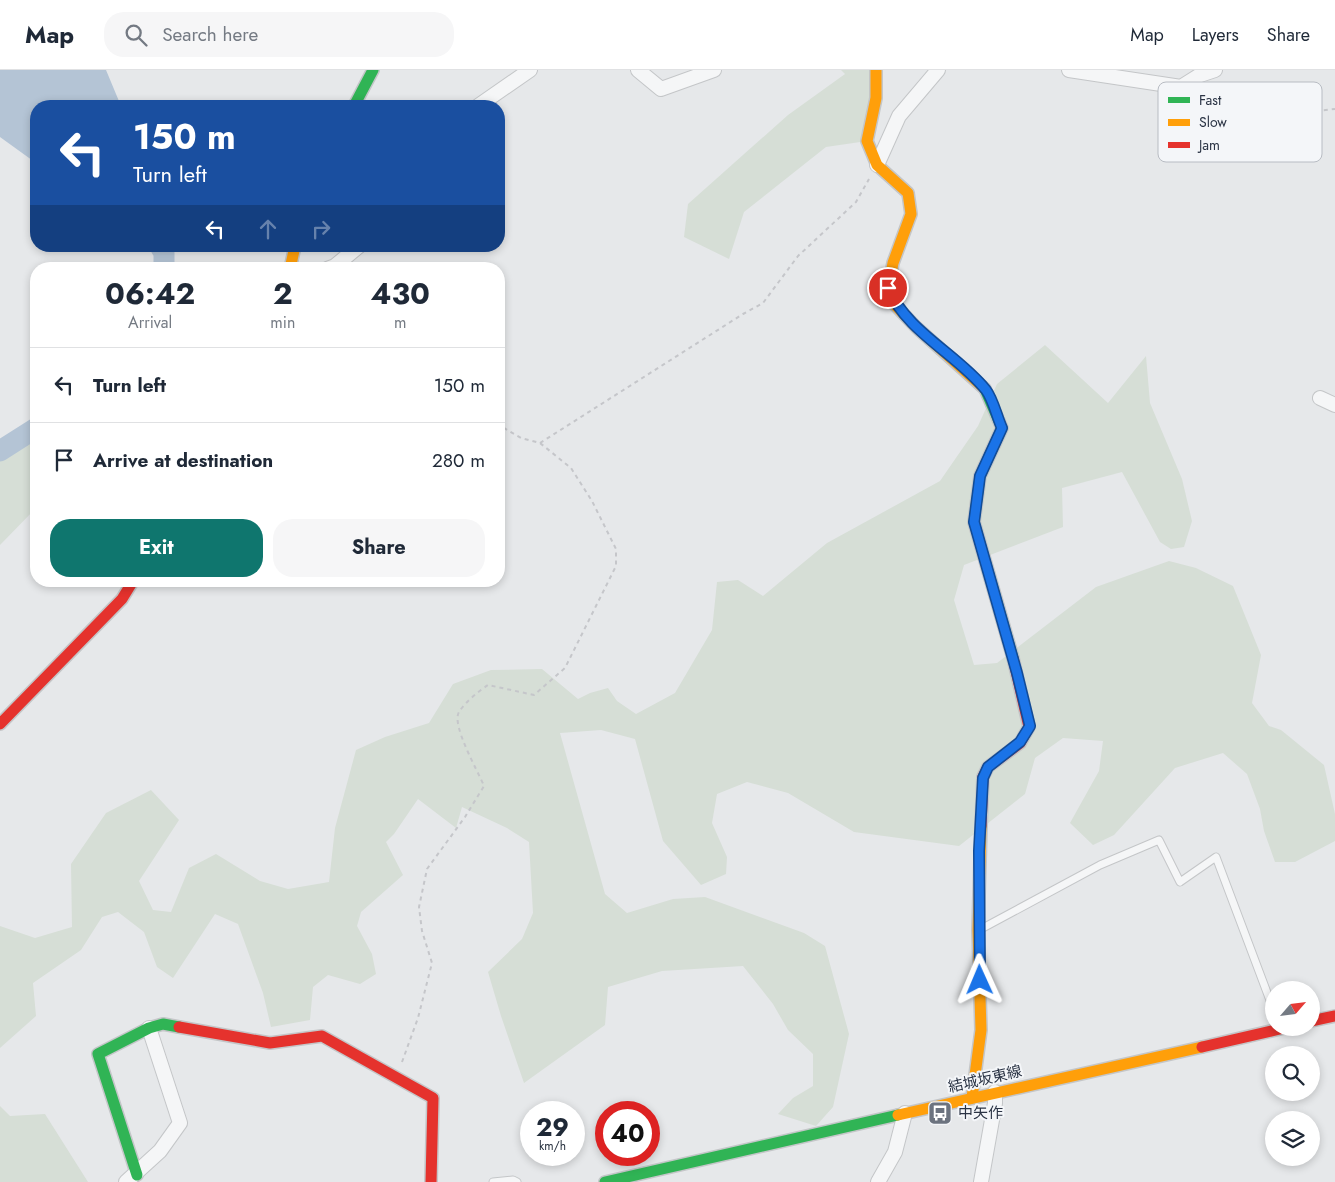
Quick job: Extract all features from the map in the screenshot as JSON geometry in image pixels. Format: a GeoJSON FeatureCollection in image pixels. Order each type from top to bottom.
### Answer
{"type":"FeatureCollection","features":[{"type":"Feature","properties":{"kind":"street"},"geometry":{"type":"LineString","coordinates":[[357,100],[373,70]]}},
{"type":"Feature","properties":{"kind":"street"},"geometry":{"type":"LineString","coordinates":[[487,100],[530,70]]}},
{"type":"Feature","properties":{"kind":"street"},"geometry":{"type":"LineString","coordinates":[[638,70],[660,89],[714,70]]}},
{"type":"Feature","properties":{"kind":"street"},"geometry":{"type":"LineString","coordinates":[[876,70],[876,98],[868,141],[877,165],[908,193],[911,214],[893,263],[888,288],[894,304],[986,390],[1002,428],[980,476],[974,522],[1030,726],[1020,742],[988,767],[983,778],[979,851],[978,930],[981,1030],[972,1098]]}},
{"type":"Feature","properties":{"kind":"street"},"geometry":{"type":"LineString","coordinates":[[877,165],[899,116],[938,70]]}},
{"type":"Feature","properties":{"kind":"street"},"geometry":{"type":"LineString","coordinates":[[1069,70],[1158,84]]}},
{"type":"Feature","properties":{"kind":"street"},"geometry":{"type":"LineString","coordinates":[[1189,82],[1200,75],[1215,70]]}},
{"type":"Feature","properties":{"kind":"street"},"geometry":{"type":"LineString","coordinates":[[340,262],[352,252]]}},
{"type":"Feature","properties":{"kind":"street"},"geometry":{"type":"LineString","coordinates":[[1320,398],[1335,405]]}},
{"type":"Feature","properties":{"kind":"street"},"geometry":{"type":"LineString","coordinates":[[0,724],[122,599],[129,587]]}},
{"type":"Feature","properties":{"kind":"street"},"geometry":{"type":"LineString","coordinates":[[1320,1019],[1335,1016]]}},
{"type":"Feature","properties":{"kind":"street"},"geometry":{"type":"LineString","coordinates":[[149,1028],[180,1124],[160,1151],[132,1178],[98,1054],[149,1028],[163,1024],[270,1043],[322,1036],[433,1098],[431,1182]]}},
{"type":"Feature","properties":{"kind":"street","name":"結城坂東線"},"geometry":{"type":"LineString","coordinates":[[605,1182],[1265,1032]]}},
{"type":"Feature","properties":{"kind":"street"},"geometry":{"type":"LineString","coordinates":[[981,1182],[995,1103],[995,1092]]}},
{"type":"Feature","properties":{"kind":"street"},"geometry":{"type":"LineString","coordinates":[[878,1182],[895,1152],[905,1113]]}},
{"type":"Feature","properties":{"kind":"lane"},"geometry":{"type":"LineString","coordinates":[[978,930],[1100,866],[1159,840],[1180,882],[1216,858],[1265,987]]}},
{"type":"Feature","properties":{"kind":"lane"},"geometry":{"type":"LineString","coordinates":[[493,1182],[513,1180],[517,1182]]}},
{"type":"Feature","properties":{"kind":"path"},"geometry":{"type":"LineString","coordinates":[[1322,110],[1335,109]]}},
{"type":"Feature","properties":{"kind":"path"},"geometry":{"type":"LineString","coordinates":[[540,443],[763,303],[798,256],[856,202],[877,165]]}},
{"type":"Feature","properties":{"kind":"path"},"geometry":{"type":"LineString","coordinates":[[396,1078],[418,1018],[432,963],[422,931],[419,907],[427,869],[441,846],[465,817],[484,786],[461,735],[457,720],[459,712],[488,685],[534,696],[565,668],[616,566],[616,549],[592,501],[571,468],[540,443],[520,438],[505,429]]}},
{"type":"Feature","properties":{"kind":"shaded area"},"geometry":{"type":"Polygon","coordinates":[[[841,70],[876,70],[867,141],[826,147],[744,212],[729,259],[684,237],[688,204],[788,115],[845,74],[841,70]]]}},
{"type":"Feature","properties":{"kind":"shaded area"},"geometry":{"type":"Polygon","coordinates":[[[1045,345],[1108,403],[1146,356],[1150,403],[1182,479],[1192,521],[1184,547],[1171,549],[1160,542],[1122,472],[1062,488],[1063,527],[964,565],[954,600],[974,665],[997,663],[1096,587],[1169,561],[1196,568],[1233,586],[1261,655],[1252,703],[1269,726],[1281,730],[1324,765],[1335,814],[1335,841],[1295,862],[1275,862],[1264,831],[1260,809],[1247,774],[1223,753],[1175,768],[1114,835],[1093,845],[1070,823],[1099,771],[1103,741],[1063,738],[1035,758],[1025,794],[959,846],[854,832],[788,793],[747,782],[717,794],[712,823],[727,857],[726,874],[701,885],[663,841],[635,739],[601,730],[560,733],[605,894],[627,913],[673,899],[705,897],[804,933],[825,946],[849,1034],[833,1107],[816,1126],[778,1114],[793,1098],[813,1086],[813,1054],[788,1030],[773,1004],[743,966],[662,971],[608,987],[605,1025],[524,1083],[488,972],[522,939],[533,913],[529,842],[507,828],[462,807],[456,828],[418,799],[394,834],[386,842],[403,875],[361,912],[357,926],[372,954],[376,974],[360,984],[328,975],[313,987],[310,1020],[271,1027],[263,993],[238,924],[215,914],[173,978],[157,967],[144,932],[118,912],[102,917],[81,950],[33,983],[36,1016],[0,1048],[0,926],[35,938],[72,927],[71,864],[106,813],[151,790],[179,820],[139,881],[153,910],[171,912],[189,868],[216,854],[260,881],[288,889],[329,882],[335,828],[356,750],[385,737],[429,723],[453,684],[491,670],[542,669],[578,699],[590,693],[608,688],[617,701],[636,714],[675,693],[712,630],[717,582],[738,580],[763,596],[827,543],[940,481],[978,426],[997,384],[1045,345]]]}},
{"type":"Feature","properties":{"kind":"shaded area"},"geometry":{"type":"Polygon","coordinates":[[[30,440],[30,514],[0,545],[0,457],[30,440]]]}},
{"type":"Feature","properties":{"kind":"shaded area"},"geometry":{"type":"Polygon","coordinates":[[[0,1106],[10,1116],[45,1114],[88,1182],[0,1182],[0,1106]]]}},
{"type":"Feature","properties":{"kind":"water"},"geometry":{"type":"Polygon","coordinates":[[[0,70],[106,70],[118,100],[30,100],[30,159],[0,137],[0,70]]]}},
{"type":"Feature","properties":{"kind":"waterway"},"geometry":{"type":"LineString","coordinates":[[163,252],[164,262]]}},
{"type":"Feature","properties":{"kind":"waterway"},"geometry":{"type":"LineString","coordinates":[[0,451],[30,432]]}},
{"type":"Feature","properties":{"kind":"traffic: fast"},"geometry":{"type":"LineString","coordinates":[[357,100],[373,70]]}},
{"type":"Feature","properties":{"kind":"traffic: fast"},"geometry":{"type":"LineString","coordinates":[[985,389],[1002,428],[980,476],[974,522],[1013,658]]}},
{"type":"Feature","properties":{"kind":"traffic: fast"},"geometry":{"type":"LineString","coordinates":[[137,1175],[98,1054],[149,1028],[163,1024],[179,1027]]}},
{"type":"Feature","properties":{"kind":"traffic: fast"},"geometry":{"type":"LineString","coordinates":[[605,1182],[898,1115]]}},
{"type":"Feature","properties":{"kind":"traffic: slow"},"geometry":{"type":"LineString","coordinates":[[876,70],[876,98],[867,141],[877,165],[908,193],[911,214],[893,263],[888,289],[894,304],[916,327],[985,389]]}},
{"type":"Feature","properties":{"kind":"traffic: slow"},"geometry":{"type":"LineString","coordinates":[[292,262],[294,252]]}},
{"type":"Feature","properties":{"kind":"traffic: slow"},"geometry":{"type":"LineString","coordinates":[[972,1098],[981,1030],[978,930],[981,826]]}},
{"type":"Feature","properties":{"kind":"traffic: slow"},"geometry":{"type":"LineString","coordinates":[[898,1115],[1202,1047]]}},
{"type":"Feature","properties":{"kind":"traffic: jam"},"geometry":{"type":"LineString","coordinates":[[0,724],[122,599],[129,587]]}},
{"type":"Feature","properties":{"kind":"traffic: jam"},"geometry":{"type":"LineString","coordinates":[[981,826],[983,777],[988,767],[1020,743],[1029,727],[1013,658]]}},
{"type":"Feature","properties":{"kind":"traffic: jam"},"geometry":{"type":"LineString","coordinates":[[1320,1019],[1335,1016]]}},
{"type":"Feature","properties":{"kind":"traffic: jam"},"geometry":{"type":"LineString","coordinates":[[179,1027],[270,1043],[322,1036],[433,1098],[431,1182]]}},
{"type":"Feature","properties":{"kind":"traffic: jam"},"geometry":{"type":"LineString","coordinates":[[1202,1047],[1265,1032]]}},
{"type":"Feature","properties":{"kind":"place","name":"中矢作"},"geometry":{"type":"Point","coordinates":[940,1113]}},
{"type":"Feature","properties":{"kind":"route"},"geometry":{"type":"LineString","coordinates":[[888,288],[894,304],[916,327],[986,390],[1002,428],[980,476],[974,522],[1030,726],[1020,742],[988,767],[983,778],[979,851],[978,930],[980,980]]}}]}
